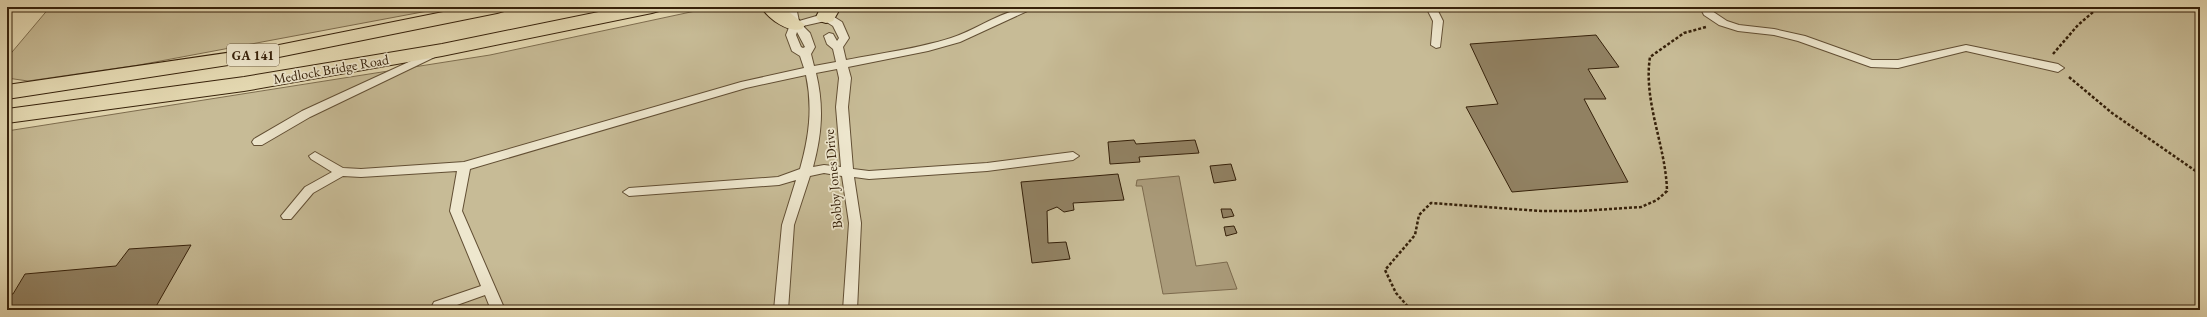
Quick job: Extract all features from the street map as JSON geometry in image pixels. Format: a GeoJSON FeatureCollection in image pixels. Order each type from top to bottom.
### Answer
{"type":"FeatureCollection","features":[{"type":"Feature","properties":{"kind":"highway","name":"Medlock Bridge Road"},"geometry":{"type":"LineString","coordinates":[[7,92],[274,52],[497,7]]}},
{"type":"Feature","properties":{"kind":"highway","name":"Medlock Bridge Road"},"geometry":{"type":"LineString","coordinates":[[7,116],[244,84],[442,50],[652,7]]}},
{"type":"Feature","properties":{"kind":"highway"},"geometry":{"type":"LineString","coordinates":[[771,7],[793,16]]}},
{"type":"Feature","properties":{"kind":"lane"},"geometry":{"type":"LineString","coordinates":[[315,156],[341,172],[361,173],[464,166],[745,85],[811,70],[928,48],[956,40],[1031,7]]}},
{"type":"Feature","properties":{"kind":"lane"},"geometry":{"type":"LineString","coordinates":[[1431,7],[1438,21],[1436,45]]}},
{"type":"Feature","properties":{"kind":"lane"},"geometry":{"type":"LineString","coordinates":[[1705,7],[1708,13],[1723,23],[1738,28],[1774,32],[1802,38],[1871,63],[1898,64],[1966,48],[2058,68]]}},
{"type":"Feature","properties":{"kind":"lane"},"geometry":{"type":"LineString","coordinates":[[793,16],[827,19]]}},
{"type":"Feature","properties":{"kind":"lane","name":"Bobby Jones Drive"},"geometry":{"type":"LineString","coordinates":[[781,310],[788,225],[805,172],[816,125],[818,104],[811,70],[805,54],[796,49],[791,35],[793,16]]}},
{"type":"Feature","properties":{"kind":"lane","name":"Bobby Jones Drive"},"geometry":{"type":"LineString","coordinates":[[827,19],[838,24],[844,38],[838,46]]}},
{"type":"Feature","properties":{"kind":"lane","name":"Bobby Jones Drive"},"geometry":{"type":"LineString","coordinates":[[827,19],[831,42],[838,46],[845,78],[842,107],[848,172],[855,223],[850,310]]}},
{"type":"Feature","properties":{"kind":"lane"},"geometry":{"type":"LineString","coordinates":[[258,142],[306,114],[442,50]]}},
{"type":"Feature","properties":{"kind":"lane"},"geometry":{"type":"LineString","coordinates":[[629,192],[779,181],[805,172],[824,169],[869,174],[987,167],[1073,156]]}},
{"type":"Feature","properties":{"kind":"lane"},"geometry":{"type":"LineString","coordinates":[[464,166],[456,211],[498,310]]}},
{"type":"Feature","properties":{"kind":"lane"},"geometry":{"type":"LineString","coordinates":[[287,216],[309,190],[341,172]]}},
{"type":"Feature","properties":{"kind":"lane"},"geometry":{"type":"LineString","coordinates":[[439,306],[489,288]]}},
{"type":"Feature","properties":{"kind":"path"},"geometry":{"type":"LineString","coordinates":[[2099,7],[2078,25],[2049,58],[2058,68],[2112,113],[2200,174]]}},
{"type":"Feature","properties":{"kind":"path"},"geometry":{"type":"LineString","coordinates":[[1411,310],[1396,293],[1385,270],[1415,235],[1419,215],[1431,203],[1541,211],[1580,211],[1641,207],[1657,200],[1667,191],[1667,172],[1659,132],[1653,114],[1648,67],[1650,57],[1684,33],[1723,23]]}},
{"type":"Feature","properties":{"kind":"shaded area"},"geometry":{"type":"Polygon","coordinates":[[[50,7],[449,7],[139,65],[28,81],[7,78],[7,58],[50,7]]]}},
{"type":"Feature","properties":{"kind":"shaded area"},"geometry":{"type":"Polygon","coordinates":[[[714,7],[2200,7],[2200,310],[7,310],[7,131],[490,55],[714,7]]]}},
{"type":"Feature","properties":{"kind":"shaded area"},"geometry":{"type":"Polygon","coordinates":[[[1179,176],[1196,266],[1227,262],[1237,289],[1163,294],[1142,186],[1136,186],[1137,180],[1179,176]]]}},
{"type":"Feature","properties":{"kind":"building"},"geometry":{"type":"Polygon","coordinates":[[[1596,35],[1619,67],[1588,69],[1606,99],[1584,99],[1628,182],[1512,192],[1466,107],[1498,104],[1470,44],[1596,35]]]}},
{"type":"Feature","properties":{"kind":"building"},"geometry":{"type":"Polygon","coordinates":[[[1134,140],[1136,144],[1195,140],[1199,153],[1139,157],[1140,162],[1110,164],[1108,142],[1134,140]]]}},
{"type":"Feature","properties":{"kind":"building"},"geometry":{"type":"Polygon","coordinates":[[[1231,164],[1236,180],[1214,183],[1210,166],[1231,164]]]}},
{"type":"Feature","properties":{"kind":"building"},"geometry":{"type":"Polygon","coordinates":[[[1118,174],[1124,200],[1073,203],[1074,210],[1064,212],[1057,207],[1047,211],[1048,243],[1066,242],[1070,259],[1032,263],[1021,182],[1118,174]]]}},
{"type":"Feature","properties":{"kind":"building"},"geometry":{"type":"Polygon","coordinates":[[[1221,209],[1231,209],[1234,216],[1223,218],[1221,209]]]}},
{"type":"Feature","properties":{"kind":"building"},"geometry":{"type":"Polygon","coordinates":[[[1234,226],[1237,233],[1226,236],[1224,227],[1234,226]]]}},
{"type":"Feature","properties":{"kind":"building"},"geometry":{"type":"Polygon","coordinates":[[[191,245],[154,310],[7,310],[7,294],[13,294],[25,274],[116,266],[129,249],[191,245]]]}}]}
